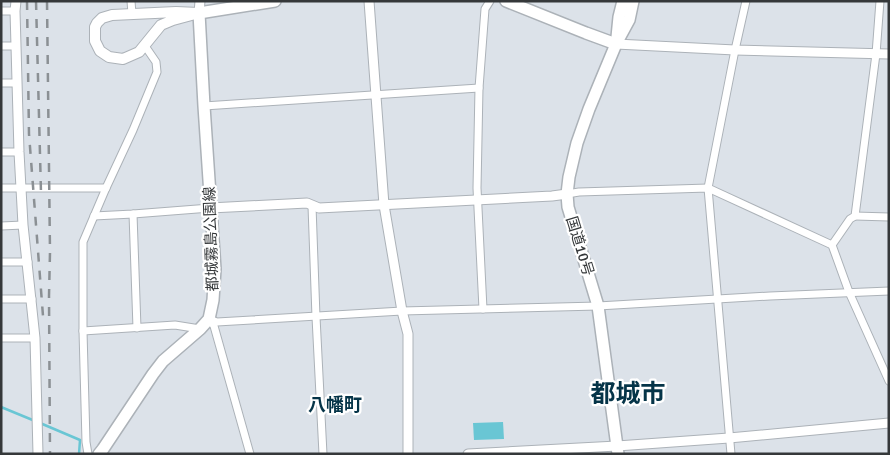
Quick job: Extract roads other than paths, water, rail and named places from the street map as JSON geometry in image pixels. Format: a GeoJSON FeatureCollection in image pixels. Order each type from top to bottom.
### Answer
{"type":"FeatureCollection","features":[{"type":"Feature","properties":{"kind":"main road"},"geometry":{"type":"LineString","coordinates":[[199,7],[161,25],[139,52],[123,59],[109,57],[100,51],[95,41],[95,27],[97,23],[102,18],[112,15],[176,12],[199,7],[275,1]]}},
{"type":"Feature","properties":{"kind":"main road"},"geometry":{"type":"LineString","coordinates":[[506,1],[616,44]]}},
{"type":"Feature","properties":{"kind":"main road","name":"国道10号"},"geometry":{"type":"LineString","coordinates":[[616,44],[623,1]]}},
{"type":"Feature","properties":{"kind":"main road","name":"国道10号"},"geometry":{"type":"LineString","coordinates":[[618,450],[598,306],[568,207],[566,194],[577,143],[616,44],[628,20],[633,1]]}},
{"type":"Feature","properties":{"kind":"main road","name":"都城霧島公園線"},"geometry":{"type":"LineString","coordinates":[[99,454],[163,361],[209,319],[214,300],[215,269],[199,7]]}},
{"type":"Feature","properties":{"kind":"street"},"geometry":{"type":"LineString","coordinates":[[132,1],[132,14]]}},
{"type":"Feature","properties":{"kind":"street"},"geometry":{"type":"LineString","coordinates":[[369,1],[384,205],[402,311],[408,334],[408,454]]}},
{"type":"Feature","properties":{"kind":"street"},"geometry":{"type":"LineString","coordinates":[[483,309],[477,199],[479,88],[485,9],[490,1]]}},
{"type":"Feature","properties":{"kind":"street"},"geometry":{"type":"LineString","coordinates":[[730,454],[708,188],[746,1]]}},
{"type":"Feature","properties":{"kind":"street"},"geometry":{"type":"LineString","coordinates":[[855,216],[876,54],[880,1]]}},
{"type":"Feature","properties":{"kind":"street"},"geometry":{"type":"LineString","coordinates":[[1,10],[16,6],[19,152],[23,226],[35,338],[38,454]]}},
{"type":"Feature","properties":{"kind":"street"},"geometry":{"type":"LineString","coordinates":[[616,44],[735,50],[889,54]]}},
{"type":"Feature","properties":{"kind":"street"},"geometry":{"type":"LineString","coordinates":[[1,46],[16,46]]}},
{"type":"Feature","properties":{"kind":"street"},"geometry":{"type":"LineString","coordinates":[[88,454],[86,442],[83,331],[83,242],[157,72],[156,62],[145,46]]}},
{"type":"Feature","properties":{"kind":"street"},"geometry":{"type":"LineString","coordinates":[[1,84],[17,83]]}},
{"type":"Feature","properties":{"kind":"street"},"geometry":{"type":"LineString","coordinates":[[204,106],[479,88]]}},
{"type":"Feature","properties":{"kind":"street"},"geometry":{"type":"LineString","coordinates":[[1,152],[19,152]]}},
{"type":"Feature","properties":{"kind":"street"},"geometry":{"type":"LineString","coordinates":[[1,188],[106,188]]}},
{"type":"Feature","properties":{"kind":"street"},"geometry":{"type":"LineString","coordinates":[[94,216],[307,203],[319,208],[552,196],[579,192],[708,188],[832,245],[849,292],[889,381]]}},
{"type":"Feature","properties":{"kind":"street"},"geometry":{"type":"LineString","coordinates":[[312,206],[323,454]]}},
{"type":"Feature","properties":{"kind":"street"},"geometry":{"type":"LineString","coordinates":[[133,214],[137,328]]}},
{"type":"Feature","properties":{"kind":"street"},"geometry":{"type":"LineString","coordinates":[[832,245],[850,219],[855,216],[889,218]]}},
{"type":"Feature","properties":{"kind":"street"},"geometry":{"type":"LineString","coordinates":[[1,226],[23,226]]}},
{"type":"Feature","properties":{"kind":"street"},"geometry":{"type":"LineString","coordinates":[[1,262],[28,262]]}},
{"type":"Feature","properties":{"kind":"street"},"geometry":{"type":"LineString","coordinates":[[209,319],[217,322],[402,311],[598,306],[889,291]]}},
{"type":"Feature","properties":{"kind":"street"},"geometry":{"type":"LineString","coordinates":[[1,299],[32,299]]}},
{"type":"Feature","properties":{"kind":"street"},"geometry":{"type":"LineString","coordinates":[[209,319],[214,326],[250,454]]}},
{"type":"Feature","properties":{"kind":"street"},"geometry":{"type":"LineString","coordinates":[[83,331],[175,325],[200,329]]}},
{"type":"Feature","properties":{"kind":"street"},"geometry":{"type":"LineString","coordinates":[[1,338],[35,338]]}},
{"type":"Feature","properties":{"kind":"street"},"geometry":{"type":"LineString","coordinates":[[468,454],[618,450],[889,423]]}},
{"type":"Feature","properties":{"kind":"water"},"geometry":{"type":"Polygon","coordinates":[[[503,422],[504,439],[474,440],[473,423],[503,422]]]}},
{"type":"Feature","properties":{"kind":"waterway"},"geometry":{"type":"LineString","coordinates":[[1,407],[35,421]]}},
{"type":"Feature","properties":{"kind":"waterway"},"geometry":{"type":"LineString","coordinates":[[40,423],[80,440],[79,454]]}},
{"type":"Feature","properties":{"kind":"railway"},"geometry":{"type":"LineString","coordinates":[[27,1],[29,134],[43,316]]}},
{"type":"Feature","properties":{"kind":"railway"},"geometry":{"type":"LineString","coordinates":[[36,1],[41,193]]}},
{"type":"Feature","properties":{"kind":"railway"},"geometry":{"type":"LineString","coordinates":[[47,1],[50,454]]}},
{"type":"Feature","properties":{"kind":"district","name":"都城市"},"geometry":{"type":"Point","coordinates":[628,393]}},
{"type":"Feature","properties":{"kind":"district","name":"八幡町"},"geometry":{"type":"Point","coordinates":[335,405]}}]}
